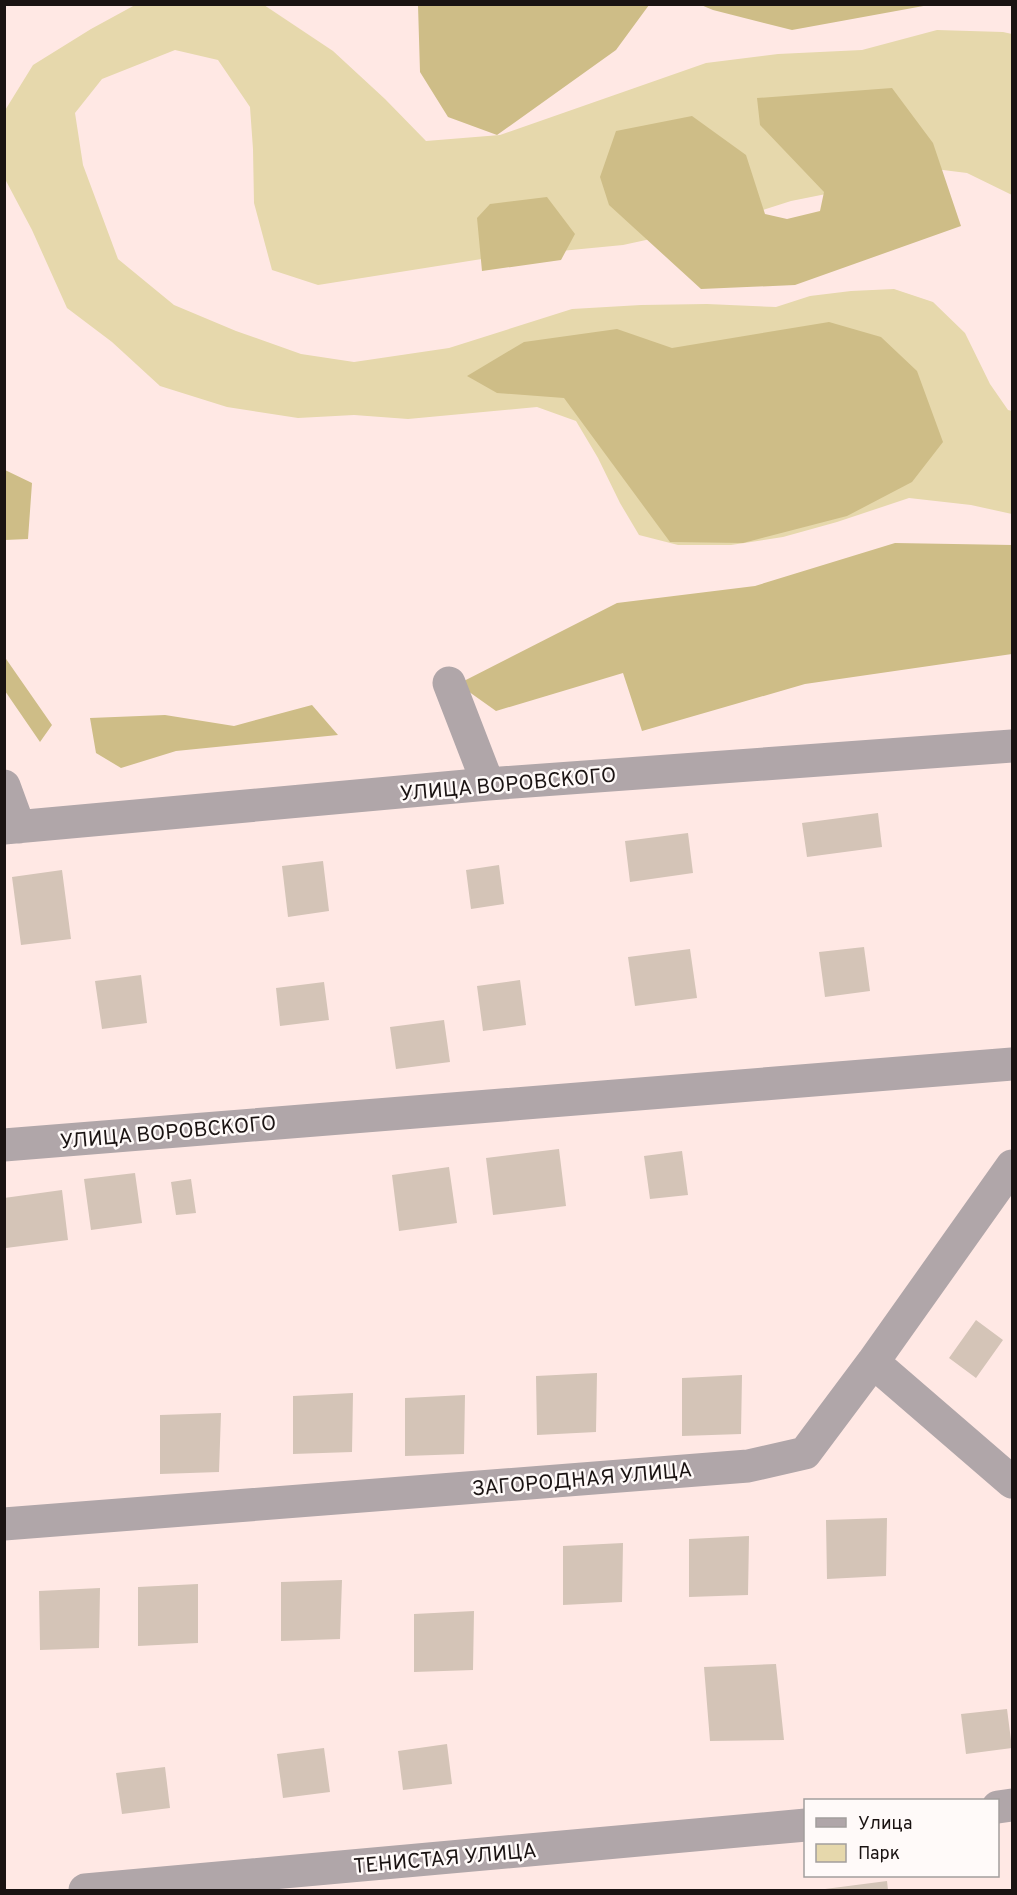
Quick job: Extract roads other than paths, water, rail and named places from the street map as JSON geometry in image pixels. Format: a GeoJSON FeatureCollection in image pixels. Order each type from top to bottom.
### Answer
{"type":"FeatureCollection","features":[{"type":"Feature","properties":{"kind":"street"},"geometry":{"type":"LineString","coordinates":[[449,683],[488,784]]}},
{"type":"Feature","properties":{"kind":"street","name":"УЛИЦА ВОРОВСКОГО"},"geometry":{"type":"LineString","coordinates":[[12,828],[488,784],[1012,746]]}},
{"type":"Feature","properties":{"kind":"street"},"geometry":{"type":"LineString","coordinates":[[4,786],[12,828]]}},
{"type":"Feature","properties":{"kind":"street","name":"УЛИЦА ВОРОВСКОГО"},"geometry":{"type":"LineString","coordinates":[[4,1145],[1012,1064]]}},
{"type":"Feature","properties":{"kind":"street","name":"ЗАГОРОДНАЯ УЛИЦА"},"geometry":{"type":"LineString","coordinates":[[4,1524],[747,1466],[805,1454],[1012,1166]]}},
{"type":"Feature","properties":{"kind":"street"},"geometry":{"type":"LineString","coordinates":[[873,1362],[1012,1482]]}},
{"type":"Feature","properties":{"kind":"street","name":"ТЕНИСТАЯ УЛИЦА"},"geometry":{"type":"LineString","coordinates":[[85,1890],[804,1825]]}}]}
